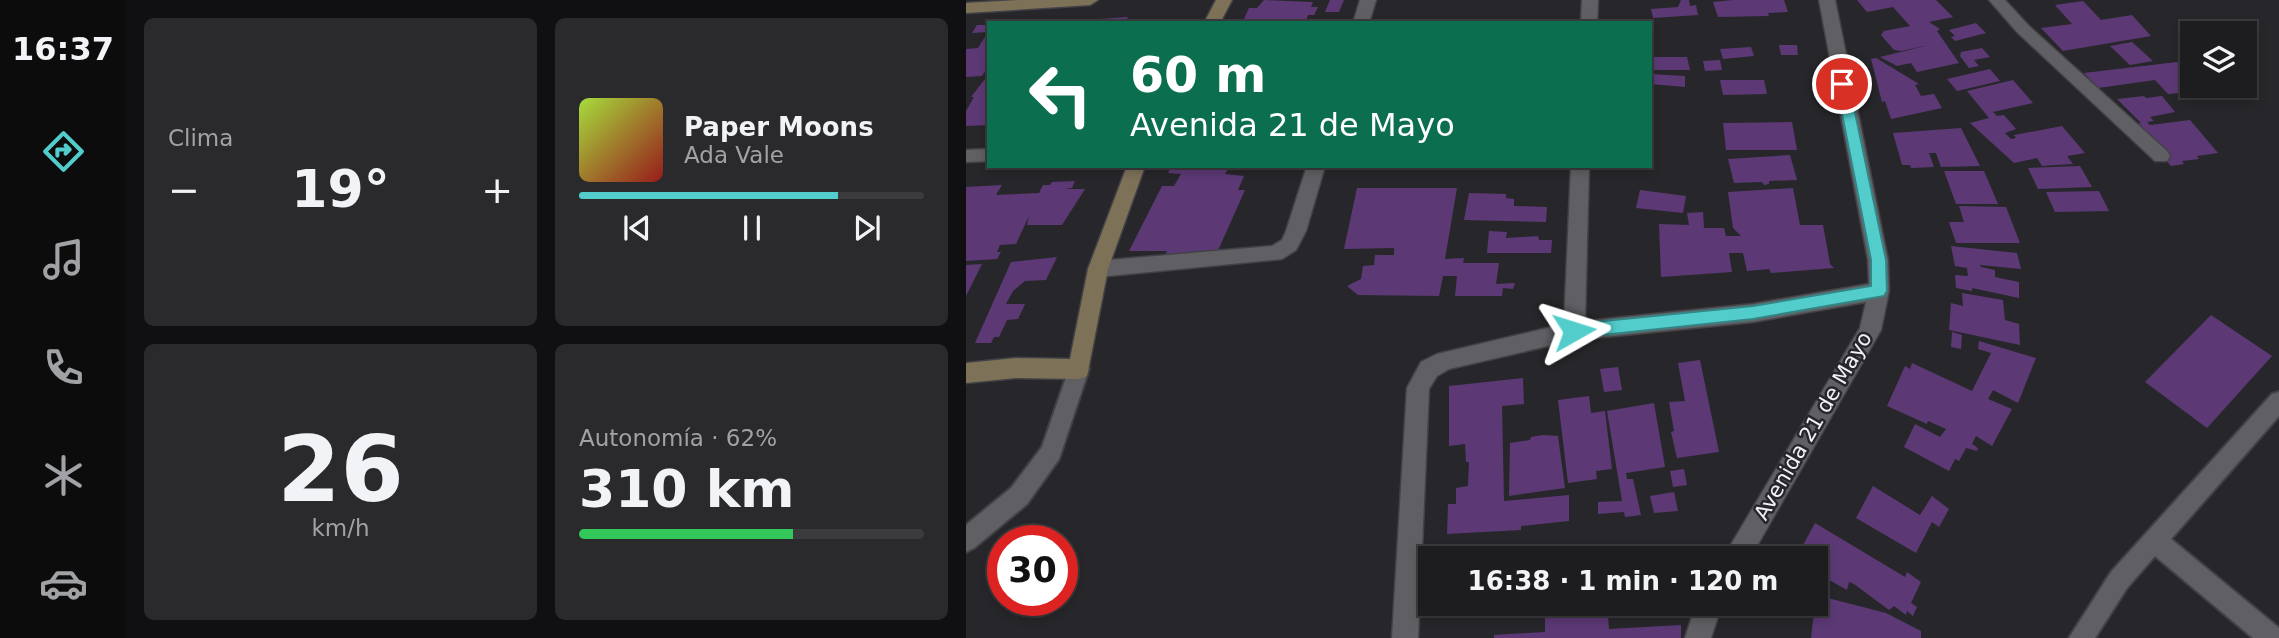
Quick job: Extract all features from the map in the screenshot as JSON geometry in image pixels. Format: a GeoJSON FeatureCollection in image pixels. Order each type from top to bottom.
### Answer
{"type":"FeatureCollection","features":[{"type":"Feature","properties":{"kind":"street"},"geometry":{"type":"LineString","coordinates":[[966,8],[1090,0]]}},
{"type":"Feature","properties":{"kind":"street"},"geometry":{"type":"LineString","coordinates":[[1213,21],[1224,0]]}},
{"type":"Feature","properties":{"kind":"street"},"geometry":{"type":"LineString","coordinates":[[1362,21],[1368,0]]}},
{"type":"Feature","properties":{"kind":"street"},"geometry":{"type":"LineString","coordinates":[[1589,21],[1590,0]]}},
{"type":"Feature","properties":{"kind":"street","name":"Avenida 21 de Mayo"},"geometry":{"type":"LineString","coordinates":[[1743,546],[1870,330],[1879,291],[1878,260],[1827,0]]}},
{"type":"Feature","properties":{"kind":"street"},"geometry":{"type":"LineString","coordinates":[[1997,0],[2023,29],[2161,156]]}},
{"type":"Feature","properties":{"kind":"street"},"geometry":{"type":"LineString","coordinates":[[966,156],[987,155]]}},
{"type":"Feature","properties":{"kind":"street"},"geometry":{"type":"LineString","coordinates":[[966,373],[1016,368],[1079,369],[1098,269],[1135,168]]}},
{"type":"Feature","properties":{"kind":"street"},"geometry":{"type":"LineString","coordinates":[[1098,269],[1275,253],[1289,245],[1296,231],[1315,168]]}},
{"type":"Feature","properties":{"kind":"street"},"geometry":{"type":"LineString","coordinates":[[1574,331],[1580,168]]}},
{"type":"Feature","properties":{"kind":"street"},"geometry":{"type":"LineString","coordinates":[[1405,638],[1418,388],[1429,369],[1444,361],[1574,331],[1753,313],[1879,291]]}},
{"type":"Feature","properties":{"kind":"street"},"geometry":{"type":"LineString","coordinates":[[1699,638],[1705,616]]}},
{"type":"Feature","properties":{"kind":"lane"},"geometry":{"type":"LineString","coordinates":[[966,540],[1019,496],[1051,452],[1079,369]]}},
{"type":"Feature","properties":{"kind":"lane"},"geometry":{"type":"LineString","coordinates":[[2081,638],[2119,580],[2279,401]]}},
{"type":"Feature","properties":{"kind":"lane"},"geometry":{"type":"LineString","coordinates":[[2155,541],[2272,638]]}},
{"type":"Feature","properties":{"kind":"building"},"geometry":{"type":"Polygon","coordinates":[[[1264,0],[1313,2],[1311,7],[1318,7],[1314,15],[1308,15],[1306,21],[1243,21],[1249,8],[1257,8],[1264,0]]]}},
{"type":"Feature","properties":{"kind":"building"},"geometry":{"type":"Polygon","coordinates":[[[1330,0],[1344,0],[1339,12],[1325,12],[1330,0]]]}},
{"type":"Feature","properties":{"kind":"building"},"geometry":{"type":"Polygon","coordinates":[[[1681,0],[1689,0],[1690,6],[1696,5],[1698,15],[1653,18],[1651,9],[1678,7],[1681,0]]]}},
{"type":"Feature","properties":{"kind":"building"},"geometry":{"type":"Polygon","coordinates":[[[1784,0],[1788,12],[1768,13],[1769,16],[1718,17],[1713,2],[1784,0]]]}},
{"type":"Feature","properties":{"kind":"building"},"geometry":{"type":"Polygon","coordinates":[[[1857,0],[1936,0],[1953,17],[1929,22],[1940,29],[1937,31],[1959,63],[1917,72],[1911,63],[1897,66],[1880,57],[1929,45],[1894,50],[1881,35],[1884,31],[1910,26],[1893,7],[1867,12],[1857,0]]]}},
{"type":"Feature","properties":{"kind":"building"},"geometry":{"type":"Polygon","coordinates":[[[2083,1],[2101,20],[2132,15],[2151,36],[2063,51],[2041,28],[2072,24],[2055,5],[2083,1]]]}},
{"type":"Feature","properties":{"kind":"building"},"geometry":{"type":"Polygon","coordinates":[[[1128,17],[1126,21],[1098,21],[1128,17]]]}},
{"type":"Feature","properties":{"kind":"building"},"geometry":{"type":"Polygon","coordinates":[[[1976,23],[1986,33],[1955,41],[1951,37],[1955,36],[1949,30],[1976,23]]]}},
{"type":"Feature","properties":{"kind":"building"},"geometry":{"type":"Polygon","coordinates":[[[977,25],[987,25],[987,32],[972,33],[977,25]]]}},
{"type":"Feature","properties":{"kind":"building"},"geometry":{"type":"Polygon","coordinates":[[[987,34],[987,68],[982,76],[966,77],[966,49],[978,48],[987,34]]]}},
{"type":"Feature","properties":{"kind":"building"},"geometry":{"type":"Polygon","coordinates":[[[2132,42],[2153,61],[2130,65],[2110,46],[2132,42]]]}},
{"type":"Feature","properties":{"kind":"building"},"geometry":{"type":"Polygon","coordinates":[[[1779,45],[1797,45],[1798,55],[1781,55],[1779,45]]]}},
{"type":"Feature","properties":{"kind":"building"},"geometry":{"type":"Polygon","coordinates":[[[1751,47],[1754,56],[1723,59],[1720,49],[1751,47]]]}},
{"type":"Feature","properties":{"kind":"building"},"geometry":{"type":"Polygon","coordinates":[[[1982,48],[1990,57],[1974,60],[1979,66],[1969,68],[1960,56],[1961,52],[1982,48]]]}},
{"type":"Feature","properties":{"kind":"building"},"geometry":{"type":"Polygon","coordinates":[[[1652,57],[1687,57],[1690,70],[1653,70],[1652,57]]]}},
{"type":"Feature","properties":{"kind":"building"},"geometry":{"type":"Polygon","coordinates":[[[1876,58],[1919,84],[1915,85],[1921,96],[1934,94],[1942,108],[1891,119],[1885,101],[1882,102],[1871,59],[1876,58]]]}},
{"type":"Feature","properties":{"kind":"building"},"geometry":{"type":"Polygon","coordinates":[[[1720,60],[1722,70],[1705,71],[1703,61],[1720,60]]]}},
{"type":"Feature","properties":{"kind":"building"},"geometry":{"type":"Polygon","coordinates":[[[2177,62],[2180,66],[2180,93],[2168,94],[2155,80],[2098,88],[2084,73],[2177,62]]]}},
{"type":"Feature","properties":{"kind":"building"},"geometry":{"type":"Polygon","coordinates":[[[1990,69],[2000,81],[1957,91],[1947,79],[1990,69]]]}},
{"type":"Feature","properties":{"kind":"building"},"geometry":{"type":"Polygon","coordinates":[[[1652,74],[1685,76],[1685,87],[1652,84],[1652,74]]]}},
{"type":"Feature","properties":{"kind":"building"},"geometry":{"type":"Polygon","coordinates":[[[987,79],[987,125],[966,126],[966,111],[974,97],[971,97],[987,79]]]}},
{"type":"Feature","properties":{"kind":"building"},"geometry":{"type":"Polygon","coordinates":[[[1720,80],[1764,80],[1767,94],[1723,95],[1720,80]]]}},
{"type":"Feature","properties":{"kind":"building"},"geometry":{"type":"Polygon","coordinates":[[[2013,80],[2033,103],[1993,112],[1997,116],[2004,115],[2016,129],[2005,133],[2011,139],[2016,138],[2014,135],[2062,126],[2085,153],[2067,156],[2073,164],[2042,166],[2037,158],[2014,163],[1970,123],[1989,118],[1967,91],[2013,80]]]}},
{"type":"Feature","properties":{"kind":"building"},"geometry":{"type":"Polygon","coordinates":[[[2162,96],[2175,112],[2150,117],[2154,121],[2147,122],[2150,125],[2190,120],[2218,153],[2197,156],[2199,159],[2182,161],[2184,164],[2171,166],[2134,124],[2141,123],[2117,99],[2162,96]]]}},
{"type":"Feature","properties":{"kind":"building"},"geometry":{"type":"Polygon","coordinates":[[[1792,122],[1797,150],[1726,150],[1723,123],[1792,122]]]}},
{"type":"Feature","properties":{"kind":"building"},"geometry":{"type":"Polygon","coordinates":[[[1961,128],[1980,166],[1941,167],[1936,153],[1929,153],[1934,167],[1911,168],[1910,165],[1902,165],[1893,133],[1961,128]]]}},
{"type":"Feature","properties":{"kind":"building"},"geometry":{"type":"Polygon","coordinates":[[[1790,155],[1797,180],[1769,181],[1769,184],[1764,185],[1762,182],[1734,183],[1728,159],[1790,155]]]}},
{"type":"Feature","properties":{"kind":"building"},"geometry":{"type":"Polygon","coordinates":[[[2080,166],[2092,187],[2038,189],[2028,168],[2080,166]]]}},
{"type":"Feature","properties":{"kind":"building"},"geometry":{"type":"Polygon","coordinates":[[[1170,168],[1229,168],[1225,174],[1244,176],[1238,190],[1245,190],[1216,255],[1165,256],[1167,251],[1129,251],[1162,186],[1174,186],[1181,174],[1168,173],[1170,168]]]}},
{"type":"Feature","properties":{"kind":"building"},"geometry":{"type":"Polygon","coordinates":[[[1944,171],[1984,171],[1998,204],[1956,204],[1944,171]]]}},
{"type":"Feature","properties":{"kind":"building"},"geometry":{"type":"Polygon","coordinates":[[[1075,181],[1072,188],[1065,189],[1085,189],[1062,225],[1027,225],[1029,216],[1016,244],[1000,245],[997,252],[1001,252],[997,259],[966,261],[966,187],[1002,185],[996,195],[1039,193],[1043,185],[1050,185],[1052,182],[1075,181]]]}},
{"type":"Feature","properties":{"kind":"building"},"geometry":{"type":"Polygon","coordinates":[[[1357,188],[1457,188],[1445,259],[1464,258],[1463,263],[1499,263],[1496,284],[1515,283],[1513,289],[1503,288],[1502,296],[1455,296],[1457,276],[1443,276],[1439,296],[1358,295],[1347,286],[1361,279],[1363,266],[1374,265],[1375,255],[1394,255],[1394,248],[1344,249],[1357,188]]]}},
{"type":"Feature","properties":{"kind":"building"},"geometry":{"type":"Polygon","coordinates":[[[1793,188],[1800,225],[1823,225],[1830,264],[1834,268],[1771,273],[1769,269],[1747,271],[1743,253],[1729,253],[1732,272],[1661,277],[1659,224],[1689,225],[1687,213],[1703,212],[1704,228],[1724,228],[1726,236],[1741,236],[1733,228],[1728,192],[1793,188]]]}},
{"type":"Feature","properties":{"kind":"building"},"geometry":{"type":"Polygon","coordinates":[[[1640,190],[1686,196],[1683,213],[1636,208],[1640,190]]]}},
{"type":"Feature","properties":{"kind":"building"},"geometry":{"type":"Polygon","coordinates":[[[2099,191],[2109,211],[2055,212],[2046,192],[2099,191]]]}},
{"type":"Feature","properties":{"kind":"building"},"geometry":{"type":"Polygon","coordinates":[[[1469,193],[1506,194],[1506,198],[1514,199],[1514,206],[1547,207],[1546,222],[1464,220],[1469,193]]]}},
{"type":"Feature","properties":{"kind":"building"},"geometry":{"type":"Polygon","coordinates":[[[1959,206],[2006,207],[2020,243],[1956,243],[1949,222],[1964,222],[1959,206]]]}},
{"type":"Feature","properties":{"kind":"building"},"geometry":{"type":"Polygon","coordinates":[[[1489,231],[1507,232],[1506,238],[1538,236],[1539,240],[1552,240],[1551,253],[1487,253],[1489,231]]]}},
{"type":"Feature","properties":{"kind":"building"},"geometry":{"type":"Polygon","coordinates":[[[1951,246],[2017,253],[2021,269],[1980,265],[1995,270],[1995,277],[2019,282],[2019,298],[1972,288],[1972,291],[1956,288],[1955,275],[1968,276],[1967,268],[1955,266],[1951,246]]]}},
{"type":"Feature","properties":{"kind":"building"},"geometry":{"type":"Polygon","coordinates":[[[1057,257],[1046,280],[1025,281],[1013,291],[1006,304],[1025,304],[1018,319],[1007,320],[999,337],[994,337],[991,343],[975,343],[1011,262],[1057,257]]]}},
{"type":"Feature","properties":{"kind":"building"},"geometry":{"type":"Polygon","coordinates":[[[982,264],[966,296],[966,265],[982,264]]]}},
{"type":"Feature","properties":{"kind":"building"},"geometry":{"type":"Polygon","coordinates":[[[1962,293],[2003,300],[2005,320],[2019,324],[2020,345],[1949,330],[1951,303],[1963,306],[1962,293]]]}},
{"type":"Feature","properties":{"kind":"building"},"geometry":{"type":"Polygon","coordinates":[[[2211,315],[2272,356],[2207,428],[2145,382],[2211,315]]]}},
{"type":"Feature","properties":{"kind":"building"},"geometry":{"type":"Polygon","coordinates":[[[1952,332],[1962,335],[1961,349],[1951,347],[1952,332]]]}},
{"type":"Feature","properties":{"kind":"building"},"geometry":{"type":"Polygon","coordinates":[[[1979,341],[2036,358],[2018,403],[1993,390],[1988,399],[2012,409],[1992,446],[1976,436],[1972,444],[1978,448],[1977,451],[1966,448],[1959,461],[1955,459],[1949,471],[1904,447],[1915,424],[1940,437],[1946,429],[1928,421],[1927,424],[1887,406],[1905,366],[1910,369],[1912,363],[1972,391],[1991,353],[1978,349],[1979,341]]]}},
{"type":"Feature","properties":{"kind":"building"},"geometry":{"type":"Polygon","coordinates":[[[1700,360],[1719,452],[1677,458],[1671,432],[1674,431],[1669,402],[1685,401],[1678,363],[1700,360]]]}},
{"type":"Feature","properties":{"kind":"building"},"geometry":{"type":"Polygon","coordinates":[[[1618,367],[1622,390],[1604,392],[1600,369],[1618,367]]]}},
{"type":"Feature","properties":{"kind":"building"},"geometry":{"type":"Polygon","coordinates":[[[1523,378],[1524,404],[1502,406],[1504,501],[1569,495],[1569,521],[1521,526],[1521,530],[1447,534],[1448,504],[1456,504],[1456,488],[1468,486],[1469,462],[1466,462],[1465,444],[1449,446],[1449,386],[1523,378]]]}},
{"type":"Feature","properties":{"kind":"building"},"geometry":{"type":"Polygon","coordinates":[[[1589,396],[1591,413],[1605,411],[1612,469],[1596,471],[1597,479],[1568,483],[1558,400],[1589,396]]]}},
{"type":"Feature","properties":{"kind":"building"},"geometry":{"type":"Polygon","coordinates":[[[1654,403],[1665,467],[1626,473],[1627,479],[1633,479],[1641,515],[1625,517],[1624,512],[1598,514],[1598,502],[1622,501],[1607,411],[1654,403]]]}},
{"type":"Feature","properties":{"kind":"building"},"geometry":{"type":"Polygon","coordinates":[[[1543,435],[1558,436],[1565,488],[1509,496],[1510,443],[1543,435]]]}},
{"type":"Feature","properties":{"kind":"building"},"geometry":{"type":"Polygon","coordinates":[[[1684,469],[1687,485],[1673,487],[1670,471],[1684,469]]]}},
{"type":"Feature","properties":{"kind":"building"},"geometry":{"type":"Polygon","coordinates":[[[1873,486],[1920,515],[1932,496],[1949,509],[1939,527],[1932,522],[1916,553],[1856,518],[1873,486]]]}},
{"type":"Feature","properties":{"kind":"building"},"geometry":{"type":"Polygon","coordinates":[[[1674,492],[1678,511],[1654,513],[1650,496],[1674,492]]]}},
{"type":"Feature","properties":{"kind":"building"},"geometry":{"type":"Polygon","coordinates":[[[1815,523],[1905,577],[1907,572],[1921,582],[1911,603],[1917,607],[1913,616],[1907,611],[1906,615],[1894,606],[1889,610],[1854,584],[1849,582],[1847,590],[1828,579],[1828,546],[1803,546],[1815,523]]]}},
{"type":"Feature","properties":{"kind":"building"},"geometry":{"type":"Polygon","coordinates":[[[1828,598],[1886,613],[1921,631],[1921,638],[1811,638],[1814,616],[1828,616],[1828,598]]]}},
{"type":"Feature","properties":{"kind":"building"},"geometry":{"type":"Polygon","coordinates":[[[1545,616],[1608,616],[1609,629],[1681,625],[1681,638],[1494,638],[1494,635],[1545,632],[1545,616]]]}},
{"type":"Feature","properties":{"kind":"route"},"geometry":{"type":"LineString","coordinates":[[1574,331],[1753,313],[1879,291],[1878,260],[1842,84]]}}]}
